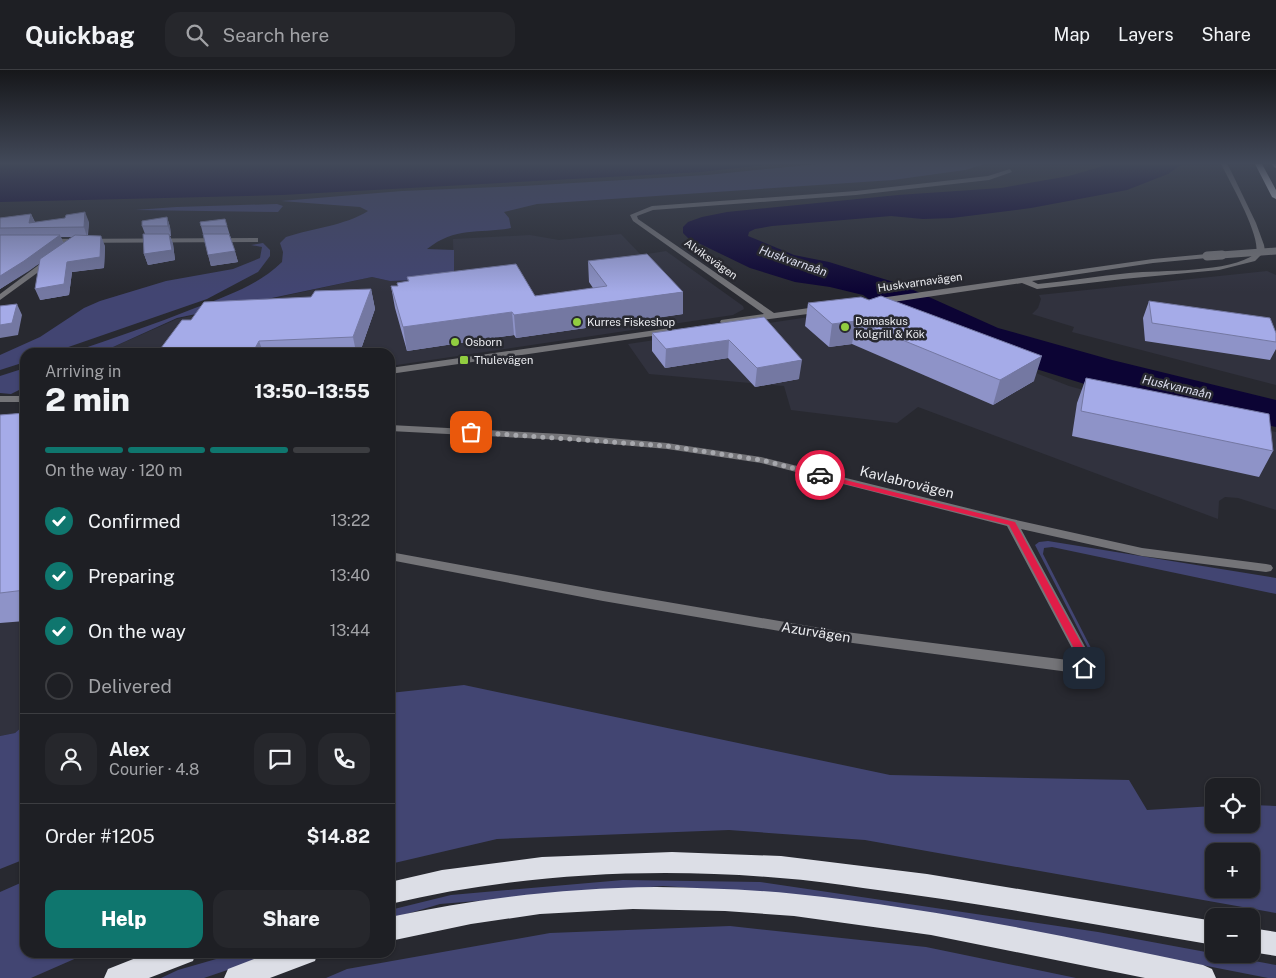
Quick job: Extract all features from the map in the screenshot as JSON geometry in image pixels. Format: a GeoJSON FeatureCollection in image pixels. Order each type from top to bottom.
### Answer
{"type":"FeatureCollection","features":[{"type":"Feature","properties":{"kind":"highway"},"geometry":{"type":"LineString","coordinates":[[395,892],[442,881],[542,868],[672,862],[781,867],[928,885],[1205,931]]}},
{"type":"Feature","properties":{"kind":"highway"},"geometry":{"type":"LineString","coordinates":[[395,928],[472,912],[570,901],[657,898],[762,902],[877,915],[986,932],[1203,978]]}},
{"type":"Feature","properties":{"kind":"highway"},"geometry":{"type":"LineString","coordinates":[[1260,941],[1276,944]]}},
{"type":"Feature","properties":{"kind":"highway"},"geometry":{"type":"LineString","coordinates":[[117,978],[169,958]]}},
{"type":"Feature","properties":{"kind":"highway"},"geometry":{"type":"LineString","coordinates":[[237,978],[290,958]]}},
{"type":"Feature","properties":{"kind":"street","name":"Alviksvägen"},"geometry":{"type":"LineString","coordinates":[[668,206],[646,209],[633,215],[635,220],[771,315]]}},
{"type":"Feature","properties":{"kind":"street"},"geometry":{"type":"LineString","coordinates":[[1023,280],[1037,287],[1231,266],[1254,258],[1260,253],[1262,248],[1246,206]]}},
{"type":"Feature","properties":{"kind":"street"},"geometry":{"type":"LineString","coordinates":[[39,241],[255,240]]}},
{"type":"Feature","properties":{"kind":"street"},"geometry":{"type":"LineString","coordinates":[[0,298],[78,241]]}},
{"type":"Feature","properties":{"kind":"street","name":"Huskvarnavägen"},"geometry":{"type":"LineString","coordinates":[[868,302],[1154,261],[1276,251]]}},
{"type":"Feature","properties":{"kind":"street"},"geometry":{"type":"LineString","coordinates":[[714,324],[830,308]]}},
{"type":"Feature","properties":{"kind":"street"},"geometry":{"type":"LineString","coordinates":[[395,370],[676,330]]}},
{"type":"Feature","properties":{"kind":"street"},"geometry":{"type":"LineString","coordinates":[[0,398],[20,399]]}},
{"type":"Feature","properties":{"kind":"street","name":"Kavlabrovägen"},"geometry":{"type":"LineString","coordinates":[[395,428],[667,446],[761,460],[1012,523],[1142,552],[1266,568]]}},
{"type":"Feature","properties":{"kind":"street","name":"Azurvägen"},"geometry":{"type":"LineString","coordinates":[[395,557],[603,596],[838,636],[1084,668],[1082,654],[1012,523]]}},
{"type":"Feature","properties":{"kind":"shaded area"},"geometry":{"type":"Polygon","coordinates":[[[283,206],[278,212],[135,210],[176,207],[283,206]]]}},
{"type":"Feature","properties":{"kind":"shaded area"},"geometry":{"type":"Polygon","coordinates":[[[352,206],[527,206],[504,212],[509,218],[511,228],[458,234],[448,237],[427,249],[454,250],[454,279],[390,281],[372,277],[177,318],[111,348],[84,348],[165,320],[241,290],[262,278],[282,262],[283,252],[280,243],[286,237],[349,220],[368,211],[360,207],[352,206]]]}},
{"type":"Feature","properties":{"kind":"shaded area"},"geometry":{"type":"Polygon","coordinates":[[[621,234],[641,255],[666,251],[743,306],[744,309],[733,315],[395,365],[395,348],[111,348],[177,319],[372,277],[390,281],[454,279],[453,239],[530,235],[559,240],[621,234]]]}},
{"type":"Feature","properties":{"kind":"shaded area"},"geometry":{"type":"Polygon","coordinates":[[[263,243],[270,250],[270,256],[258,272],[207,299],[66,348],[20,348],[20,364],[0,370],[0,355],[40,337],[84,308],[100,301],[166,281],[233,269],[260,258],[262,247],[251,245],[263,243]]]}},
{"type":"Feature","properties":{"kind":"shaded area"},"geometry":{"type":"Polygon","coordinates":[[[1267,271],[1276,275],[1276,385],[1072,332],[1074,327],[1032,314],[1038,308],[1041,299],[1039,295],[1267,271]]]}},
{"type":"Feature","properties":{"kind":"shaded area"},"geometry":{"type":"Polygon","coordinates":[[[870,308],[1069,386],[1121,400],[1276,432],[1276,510],[1238,498],[1225,497],[1219,501],[1218,519],[918,407],[897,423],[791,410],[784,386],[649,374],[628,344],[870,308]]]}},
{"type":"Feature","properties":{"kind":"shaded area"},"geometry":{"type":"Polygon","coordinates":[[[20,370],[20,390],[11,394],[0,393],[0,376],[20,370]]]}},
{"type":"Feature","properties":{"kind":"shaded area"},"geometry":{"type":"Polygon","coordinates":[[[20,424],[20,728],[15,733],[0,736],[0,426],[20,424]]]}},
{"type":"Feature","properties":{"kind":"shaded area"},"geometry":{"type":"Polygon","coordinates":[[[1048,541],[1276,578],[1276,594],[1052,547],[1044,548],[1043,554],[1092,650],[1089,650],[1035,545],[1039,542],[1048,541]]]}},
{"type":"Feature","properties":{"kind":"shaded area"},"geometry":{"type":"Polygon","coordinates":[[[464,685],[890,775],[1129,780],[1147,810],[1205,807],[1205,833],[1260,833],[1260,805],[1276,806],[1276,913],[1260,910],[1260,908],[1248,908],[865,840],[729,830],[497,839],[395,863],[395,692],[464,685]]]}},
{"type":"Feature","properties":{"kind":"shaded area"},"geometry":{"type":"Polygon","coordinates":[[[20,728],[20,861],[0,869],[0,736],[15,733],[20,728]]]}},
{"type":"Feature","properties":{"kind":"shaded area"},"geometry":{"type":"Polygon","coordinates":[[[623,880],[760,882],[1098,932],[1205,952],[1205,963],[1260,962],[1276,965],[1276,978],[1268,978],[973,920],[799,895],[663,886],[440,904],[395,918],[395,909],[451,895],[623,880]]]}},
{"type":"Feature","properties":{"kind":"shaded area"},"geometry":{"type":"Polygon","coordinates":[[[20,883],[20,958],[77,958],[31,978],[0,978],[0,892],[20,883]]]}},
{"type":"Feature","properties":{"kind":"shaded area"},"geometry":{"type":"Polygon","coordinates":[[[730,926],[926,947],[1076,978],[326,978],[347,969],[550,933],[730,926]]]}},
{"type":"Feature","properties":{"kind":"shaded area"},"geometry":{"type":"Polygon","coordinates":[[[220,958],[262,958],[204,978],[161,978],[178,970],[220,958]]]}},
{"type":"Feature","properties":{"kind":"water","name":"Huskvarnaån"},"geometry":{"type":"Polygon","coordinates":[[[784,206],[1040,206],[952,218],[923,219],[891,216],[772,226],[755,229],[749,232],[748,236],[794,255],[829,262],[900,284],[998,328],[1112,360],[1276,400],[1276,427],[1104,390],[1010,361],[895,318],[863,295],[830,287],[795,282],[750,268],[688,238],[683,233],[683,227],[688,222],[727,212],[784,206]]]}},
{"type":"Feature","properties":{"kind":"building"},"geometry":{"type":"Polygon","coordinates":[[[85,212],[84,227],[0,228],[0,218],[31,214],[29,223],[65,218],[66,215],[85,212]]]}},
{"type":"Feature","properties":{"kind":"building"},"geometry":{"type":"Polygon","coordinates":[[[167,217],[168,226],[142,226],[142,221],[167,217]]]}},
{"type":"Feature","properties":{"kind":"building"},"geometry":{"type":"Polygon","coordinates":[[[225,219],[227,226],[201,226],[200,222],[225,219]]]}},
{"type":"Feature","properties":{"kind":"building"},"geometry":{"type":"Polygon","coordinates":[[[143,234],[169,234],[172,250],[144,254],[143,234]]]}},
{"type":"Feature","properties":{"kind":"building"},"geometry":{"type":"Polygon","coordinates":[[[203,234],[229,234],[235,251],[208,255],[203,234]]]}},
{"type":"Feature","properties":{"kind":"building"},"geometry":{"type":"Polygon","coordinates":[[[0,235],[60,235],[0,276],[0,235]]]}},
{"type":"Feature","properties":{"kind":"building"},"geometry":{"type":"Polygon","coordinates":[[[75,235],[101,236],[100,257],[67,262],[64,284],[35,289],[40,259],[75,235]]]}},
{"type":"Feature","properties":{"kind":"building"},"geometry":{"type":"Polygon","coordinates":[[[647,254],[683,292],[514,315],[512,312],[403,327],[391,286],[398,286],[397,283],[409,281],[407,277],[516,264],[535,296],[607,286],[588,261],[647,254]]]}},
{"type":"Feature","properties":{"kind":"building"},"geometry":{"type":"Polygon","coordinates":[[[371,289],[353,337],[259,341],[255,348],[161,348],[182,320],[191,320],[204,302],[311,297],[315,291],[371,289]]]}},
{"type":"Feature","properties":{"kind":"building"},"geometry":{"type":"Polygon","coordinates":[[[881,296],[1042,356],[1000,380],[856,321],[832,324],[808,303],[861,297],[869,300],[881,296]]]}},
{"type":"Feature","properties":{"kind":"building"},"geometry":{"type":"Polygon","coordinates":[[[1149,301],[1270,318],[1276,333],[1276,342],[1152,323],[1149,301]]]}},
{"type":"Feature","properties":{"kind":"building"},"geometry":{"type":"Polygon","coordinates":[[[17,304],[12,323],[0,325],[0,306],[17,304]]]}},
{"type":"Feature","properties":{"kind":"building"},"geometry":{"type":"Polygon","coordinates":[[[764,317],[802,360],[757,368],[729,340],[666,349],[652,333],[764,317]]]}},
{"type":"Feature","properties":{"kind":"building"},"geometry":{"type":"Polygon","coordinates":[[[1086,378],[1269,414],[1273,451],[1081,411],[1086,378]]]}},
{"type":"Feature","properties":{"kind":"building"},"geometry":{"type":"Polygon","coordinates":[[[20,413],[20,591],[0,593],[0,415],[20,413]]]}},
{"type":"Feature","properties":{"kind":"way so far"},"geometry":{"type":"LineString","coordinates":[[471,432],[563,437],[667,446],[761,460],[820,475]]}},
{"type":"Feature","properties":{"kind":"place","name":"Kurres Fiskeshop"},"geometry":{"type":"Point","coordinates":[577,322]}},
{"type":"Feature","properties":{"kind":"place","name":"Damaskus Kolgrill & Kök"},"geometry":{"type":"Point","coordinates":[845,327]}},
{"type":"Feature","properties":{"kind":"place","name":"Osborn"},"geometry":{"type":"Point","coordinates":[455,342]}},
{"type":"Feature","properties":{"kind":"place","name":"Thulevägen"},"geometry":{"type":"Point","coordinates":[464,360]}},
{"type":"Feature","properties":{"kind":"route"},"geometry":{"type":"LineString","coordinates":[[820,475],[1012,523],[1082,654],[1084,668]]}}]}
